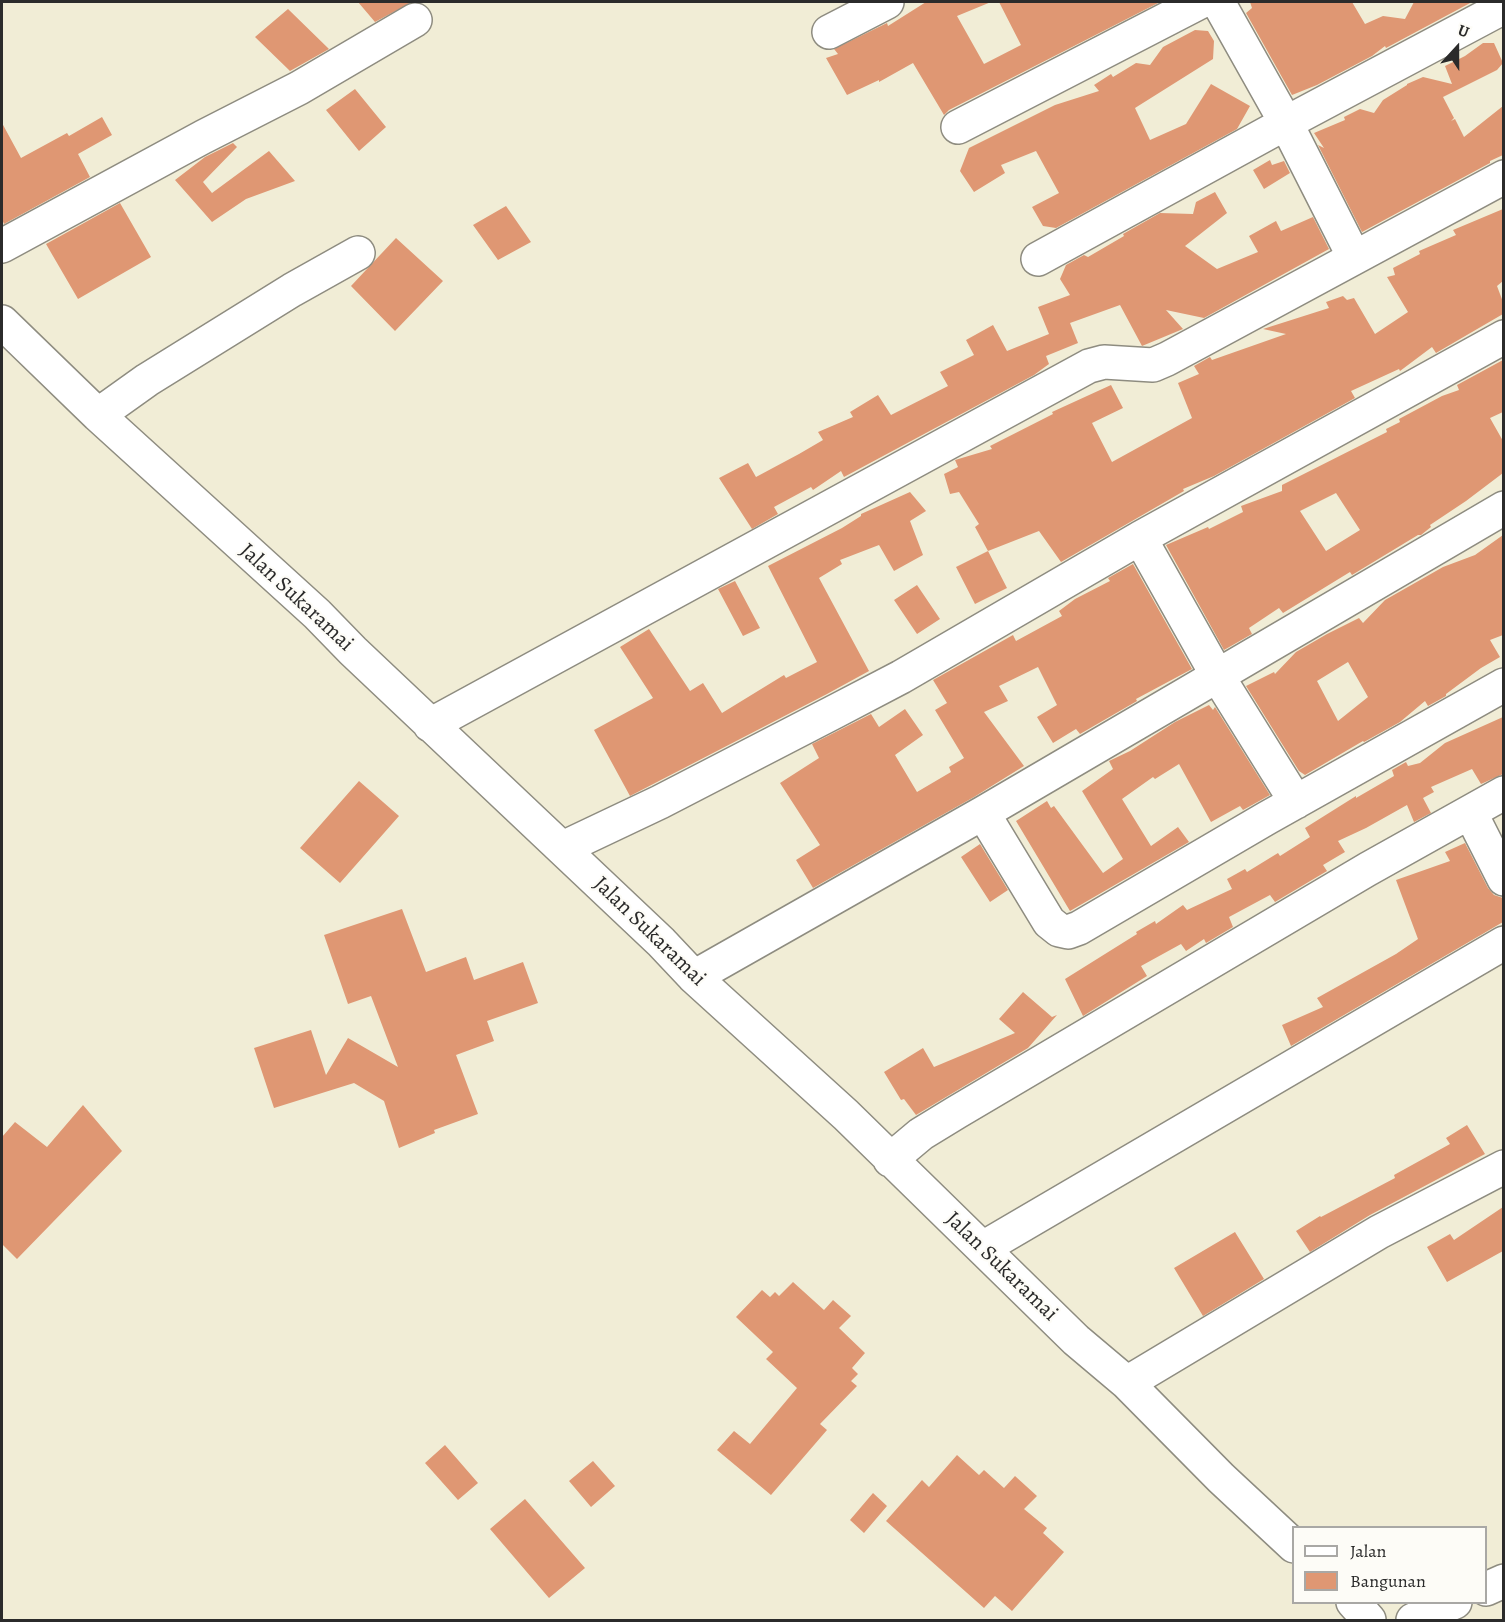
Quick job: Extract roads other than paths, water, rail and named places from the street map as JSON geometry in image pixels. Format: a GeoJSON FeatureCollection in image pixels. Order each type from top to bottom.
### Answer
{"type":"FeatureCollection","features":[{"type":"Feature","properties":{"kind":"street"},"geometry":{"type":"LineString","coordinates":[[830,32],[887,2]]}},
{"type":"Feature","properties":{"kind":"street"},"geometry":{"type":"LineString","coordinates":[[958,127],[1200,2]]}},
{"type":"Feature","properties":{"kind":"street"},"geometry":{"type":"LineString","coordinates":[[1218,2],[1286,123],[1354,257]]}},
{"type":"Feature","properties":{"kind":"street"},"geometry":{"type":"LineString","coordinates":[[1038,259],[1286,123],[1503,8]]}},
{"type":"Feature","properties":{"kind":"street"},"geometry":{"type":"LineString","coordinates":[[2,246],[299,88],[415,20]]}},
{"type":"Feature","properties":{"kind":"street"},"geometry":{"type":"LineString","coordinates":[[430,725],[1089,366],[1104,362],[1153,365],[1167,359],[1503,177]]}},
{"type":"Feature","properties":{"kind":"street"},"geometry":{"type":"LineString","coordinates":[[98,415],[147,380],[292,290],[358,253]]}},
{"type":"Feature","properties":{"kind":"street","name":"Jalan Sukaramai"},"geometry":{"type":"LineString","coordinates":[[2,322],[98,415],[316,614],[430,725],[661,942],[694,977],[846,1115],[1076,1340],[1127,1383],[1221,1478],[1292,1545]]}},
{"type":"Feature","properties":{"kind":"street"},"geometry":{"type":"LineString","coordinates":[[563,848],[660,802],[901,676],[1140,538],[1503,337]]}},
{"type":"Feature","properties":{"kind":"street"},"geometry":{"type":"LineString","coordinates":[[694,977],[983,813],[1503,508]]}},
{"type":"Feature","properties":{"kind":"street"},"geometry":{"type":"LineString","coordinates":[[1140,538],[1216,675],[1296,802]]}},
{"type":"Feature","properties":{"kind":"street"},"geometry":{"type":"LineString","coordinates":[[983,813],[1049,922],[1059,930],[1068,932],[1079,928],[1503,685]]}},
{"type":"Feature","properties":{"kind":"street"},"geometry":{"type":"LineString","coordinates":[[890,1160],[921,1134],[957,1112],[1368,869],[1503,793]]}},
{"type":"Feature","properties":{"kind":"street"},"geometry":{"type":"LineString","coordinates":[[1470,812],[1503,879]]}},
{"type":"Feature","properties":{"kind":"street"},"geometry":{"type":"LineString","coordinates":[[982,1248],[1503,943]]}},
{"type":"Feature","properties":{"kind":"street"},"geometry":{"type":"LineString","coordinates":[[1127,1383],[1379,1232],[1503,1167]]}},
{"type":"Feature","properties":{"kind":"street"},"geometry":{"type":"LineString","coordinates":[[1487,1588],[1503,1581]]}},
{"type":"Feature","properties":{"kind":"street"},"geometry":{"type":"LineString","coordinates":[[1355,1604],[1370,1620]]}},
{"type":"Feature","properties":{"kind":"street"},"geometry":{"type":"LineString","coordinates":[[1413,1620],[1450,1604]]}}]}
